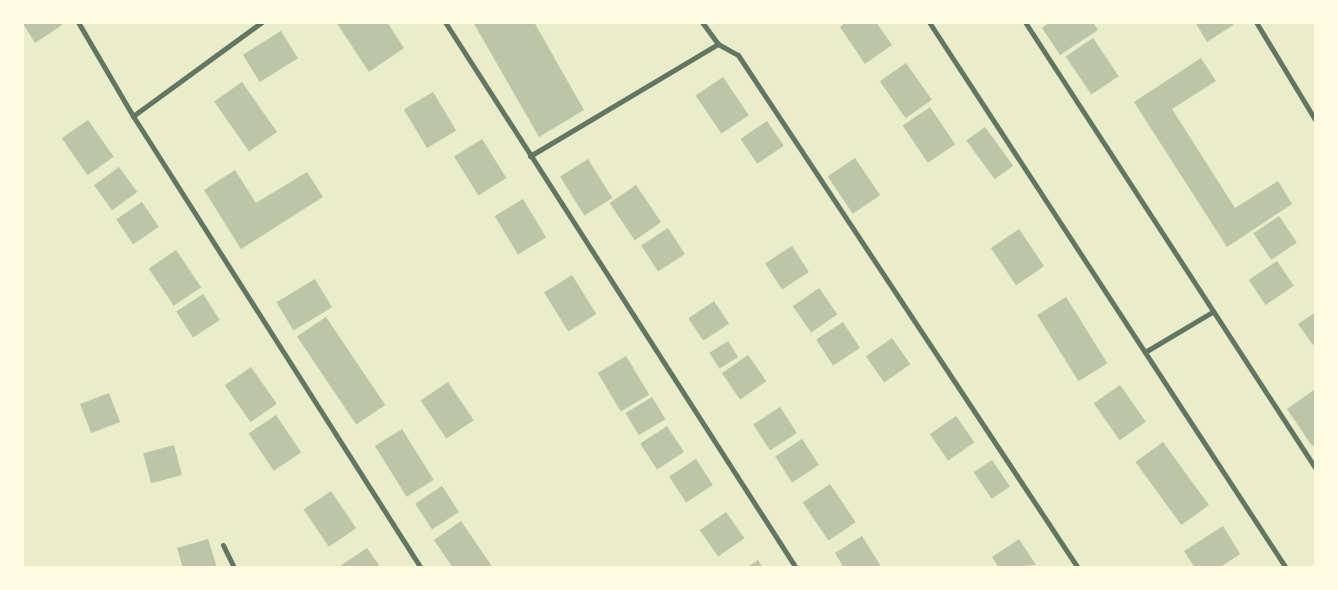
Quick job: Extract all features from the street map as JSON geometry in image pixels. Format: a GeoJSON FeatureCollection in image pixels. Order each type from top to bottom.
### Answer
{"type":"FeatureCollection","features":[{"type":"Feature","properties":{"kind":"street"},"geometry":{"type":"LineString","coordinates":[[78,22],[133,116],[421,568]]}},
{"type":"Feature","properties":{"kind":"street"},"geometry":{"type":"LineString","coordinates":[[133,116],[262,22]]}},
{"type":"Feature","properties":{"kind":"street"},"geometry":{"type":"LineString","coordinates":[[445,22],[796,568]]}},
{"type":"Feature","properties":{"kind":"street"},"geometry":{"type":"LineString","coordinates":[[702,22],[718,44],[738,55],[1078,568]]}},
{"type":"Feature","properties":{"kind":"street"},"geometry":{"type":"LineString","coordinates":[[929,22],[1286,568]]}},
{"type":"Feature","properties":{"kind":"street"},"geometry":{"type":"LineString","coordinates":[[1025,22],[1212,312],[1316,469]]}},
{"type":"Feature","properties":{"kind":"street"},"geometry":{"type":"LineString","coordinates":[[1256,22],[1316,122]]}},
{"type":"Feature","properties":{"kind":"street"},"geometry":{"type":"LineString","coordinates":[[530,156],[718,44]]}},
{"type":"Feature","properties":{"kind":"street"},"geometry":{"type":"LineString","coordinates":[[1145,352],[1212,312]]}},
{"type":"Feature","properties":{"kind":"street"},"geometry":{"type":"LineString","coordinates":[[223,545],[234,568]]}},
{"type":"Feature","properties":{"kind":"building"},"geometry":{"type":"Polygon","coordinates":[[[22,22],[61,22],[62,25],[35,43],[22,22]]]}},
{"type":"Feature","properties":{"kind":"building"},"geometry":{"type":"Polygon","coordinates":[[[336,22],[387,22],[404,48],[369,72],[336,22]]]}},
{"type":"Feature","properties":{"kind":"building"},"geometry":{"type":"Polygon","coordinates":[[[473,22],[534,22],[584,110],[539,137],[473,22]]]}},
{"type":"Feature","properties":{"kind":"building"},"geometry":{"type":"Polygon","coordinates":[[[846,22],[876,22],[892,45],[865,64],[840,27],[846,22]]]}},
{"type":"Feature","properties":{"kind":"building"},"geometry":{"type":"Polygon","coordinates":[[[1050,22],[1093,22],[1098,30],[1060,55],[1042,28],[1050,22]]]}},
{"type":"Feature","properties":{"kind":"building"},"geometry":{"type":"Polygon","coordinates":[[[1195,22],[1232,22],[1233,25],[1207,42],[1195,22]]]}},
{"type":"Feature","properties":{"kind":"building"},"geometry":{"type":"Polygon","coordinates":[[[281,31],[298,58],[260,82],[243,55],[281,31]]]}},
{"type":"Feature","properties":{"kind":"building"},"geometry":{"type":"Polygon","coordinates":[[[1093,38],[1119,76],[1091,95],[1066,56],[1093,38]]]}},
{"type":"Feature","properties":{"kind":"building"},"geometry":{"type":"Polygon","coordinates":[[[1201,58],[1216,81],[1172,109],[1235,208],[1278,181],[1292,204],[1227,247],[1134,102],[1201,58]]]}},
{"type":"Feature","properties":{"kind":"building"},"geometry":{"type":"Polygon","coordinates":[[[906,63],[932,100],[906,118],[880,81],[906,63]]]}},
{"type":"Feature","properties":{"kind":"building"},"geometry":{"type":"Polygon","coordinates":[[[723,77],[749,115],[721,134],[696,95],[723,77]]]}},
{"type":"Feature","properties":{"kind":"building"},"geometry":{"type":"Polygon","coordinates":[[[242,82],[277,132],[249,151],[214,102],[242,82]]]}},
{"type":"Feature","properties":{"kind":"building"},"geometry":{"type":"Polygon","coordinates":[[[433,92],[456,131],[427,148],[404,110],[433,92]]]}},
{"type":"Feature","properties":{"kind":"building"},"geometry":{"type":"Polygon","coordinates":[[[930,107],[955,144],[928,163],[903,125],[930,107]]]}},
{"type":"Feature","properties":{"kind":"building"},"geometry":{"type":"Polygon","coordinates":[[[88,120],[114,157],[88,175],[62,138],[88,120]]]}},
{"type":"Feature","properties":{"kind":"building"},"geometry":{"type":"Polygon","coordinates":[[[767,121],[784,146],[757,164],[740,139],[767,121]]]}},
{"type":"Feature","properties":{"kind":"building"},"geometry":{"type":"Polygon","coordinates":[[[985,127],[1013,166],[995,179],[966,141],[985,127]]]}},
{"type":"Feature","properties":{"kind":"building"},"geometry":{"type":"Polygon","coordinates":[[[482,139],[506,178],[478,195],[454,156],[482,139]]]}},
{"type":"Feature","properties":{"kind":"building"},"geometry":{"type":"Polygon","coordinates":[[[855,158],[880,195],[853,214],[828,176],[855,158]]]}},
{"type":"Feature","properties":{"kind":"building"},"geometry":{"type":"Polygon","coordinates":[[[588,159],[612,198],[584,215],[560,176],[588,159]]]}},
{"type":"Feature","properties":{"kind":"building"},"geometry":{"type":"Polygon","coordinates":[[[119,167],[137,192],[112,210],[94,185],[119,167]]]}},
{"type":"Feature","properties":{"kind":"building"},"geometry":{"type":"Polygon","coordinates":[[[235,170],[256,203],[307,172],[323,197],[241,249],[204,190],[235,170]]]}},
{"type":"Feature","properties":{"kind":"building"},"geometry":{"type":"Polygon","coordinates":[[[636,185],[661,222],[635,240],[609,203],[636,185]]]}},
{"type":"Feature","properties":{"kind":"building"},"geometry":{"type":"Polygon","coordinates":[[[523,199],[546,238],[518,255],[495,216],[523,199]]]}},
{"type":"Feature","properties":{"kind":"building"},"geometry":{"type":"Polygon","coordinates":[[[142,202],[159,227],[133,244],[116,219],[142,202]]]}},
{"type":"Feature","properties":{"kind":"building"},"geometry":{"type":"Polygon","coordinates":[[[1279,216],[1297,243],[1271,260],[1253,233],[1279,216]]]}},
{"type":"Feature","properties":{"kind":"building"},"geometry":{"type":"Polygon","coordinates":[[[668,228],[685,254],[658,271],[641,245],[668,228]]]}},
{"type":"Feature","properties":{"kind":"building"},"geometry":{"type":"Polygon","coordinates":[[[1019,229],[1044,266],[1016,285],[991,248],[1019,229]]]}},
{"type":"Feature","properties":{"kind":"building"},"geometry":{"type":"Polygon","coordinates":[[[792,246],[809,272],[782,289],[765,263],[792,246]]]}},
{"type":"Feature","properties":{"kind":"building"},"geometry":{"type":"Polygon","coordinates":[[[176,250],[201,287],[174,306],[149,268],[176,250]]]}},
{"type":"Feature","properties":{"kind":"building"},"geometry":{"type":"Polygon","coordinates":[[[1277,261],[1294,286],[1266,305],[1249,280],[1277,261]]]}},
{"type":"Feature","properties":{"kind":"building"},"geometry":{"type":"Polygon","coordinates":[[[572,275],[596,314],[568,331],[544,292],[572,275]]]}},
{"type":"Feature","properties":{"kind":"building"},"geometry":{"type":"Polygon","coordinates":[[[315,279],[332,307],[293,330],[276,302],[315,279]]]}},
{"type":"Feature","properties":{"kind":"building"},"geometry":{"type":"Polygon","coordinates":[[[819,288],[837,314],[811,333],[793,306],[819,288]]]}},
{"type":"Feature","properties":{"kind":"building"},"geometry":{"type":"Polygon","coordinates":[[[203,294],[220,320],[193,337],[176,311],[203,294]]]}},
{"type":"Feature","properties":{"kind":"building"},"geometry":{"type":"Polygon","coordinates":[[[1066,297],[1107,363],[1079,381],[1037,315],[1066,297]]]}},
{"type":"Feature","properties":{"kind":"building"},"geometry":{"type":"Polygon","coordinates":[[[714,301],[729,323],[703,341],[688,318],[714,301]]]}},
{"type":"Feature","properties":{"kind":"building"},"geometry":{"type":"Polygon","coordinates":[[[1316,312],[1316,349],[1298,324],[1316,312]]]}},
{"type":"Feature","properties":{"kind":"building"},"geometry":{"type":"Polygon","coordinates":[[[326,317],[385,405],[356,424],[297,337],[326,317]]]}},
{"type":"Feature","properties":{"kind":"building"},"geometry":{"type":"Polygon","coordinates":[[[843,322],[860,348],[833,365],[816,339],[843,322]]]}},
{"type":"Feature","properties":{"kind":"building"},"geometry":{"type":"Polygon","coordinates":[[[892,338],[910,364],[884,383],[866,356],[892,338]]]}},
{"type":"Feature","properties":{"kind":"building"},"geometry":{"type":"Polygon","coordinates":[[[728,341],[738,357],[719,369],[709,353],[728,341]]]}},
{"type":"Feature","properties":{"kind":"building"},"geometry":{"type":"Polygon","coordinates":[[[748,355],[766,381],[740,400],[722,373],[748,355]]]}},
{"type":"Feature","properties":{"kind":"building"},"geometry":{"type":"Polygon","coordinates":[[[626,356],[649,395],[621,412],[598,373],[626,356]]]}},
{"type":"Feature","properties":{"kind":"building"},"geometry":{"type":"Polygon","coordinates":[[[251,367],[277,404],[251,422],[225,385],[251,367]]]}},
{"type":"Feature","properties":{"kind":"building"},"geometry":{"type":"Polygon","coordinates":[[[448,382],[474,420],[446,439],[421,400],[448,382]]]}},
{"type":"Feature","properties":{"kind":"building"},"geometry":{"type":"Polygon","coordinates":[[[1120,385],[1146,422],[1120,440],[1094,403],[1120,385]]]}},
{"type":"Feature","properties":{"kind":"building"},"geometry":{"type":"Polygon","coordinates":[[[1314,390],[1316,444],[1312,446],[1287,409],[1314,390]]]}},
{"type":"Feature","properties":{"kind":"building"},"geometry":{"type":"Polygon","coordinates":[[[109,393],[120,422],[91,433],[80,404],[109,393]]]}},
{"type":"Feature","properties":{"kind":"building"},"geometry":{"type":"Polygon","coordinates":[[[652,397],[665,419],[639,435],[625,413],[652,397]]]}},
{"type":"Feature","properties":{"kind":"building"},"geometry":{"type":"Polygon","coordinates":[[[780,407],[797,433],[770,450],[753,424],[780,407]]]}},
{"type":"Feature","properties":{"kind":"building"},"geometry":{"type":"Polygon","coordinates":[[[276,415],[301,452],[274,471],[249,433],[276,415]]]}},
{"type":"Feature","properties":{"kind":"building"},"geometry":{"type":"Polygon","coordinates":[[[956,416],[974,442],[948,461],[930,434],[956,416]]]}},
{"type":"Feature","properties":{"kind":"building"},"geometry":{"type":"Polygon","coordinates":[[[667,426],[684,452],[657,469],[640,443],[667,426]]]}},
{"type":"Feature","properties":{"kind":"building"},"geometry":{"type":"Polygon","coordinates":[[[402,429],[434,480],[407,497],[375,446],[402,429]]]}},
{"type":"Feature","properties":{"kind":"building"},"geometry":{"type":"Polygon","coordinates":[[[802,439],[819,465],[792,482],[775,456],[802,439]]]}},
{"type":"Feature","properties":{"kind":"building"},"geometry":{"type":"Polygon","coordinates":[[[1163,442],[1209,505],[1181,525],[1135,462],[1163,442]]]}},
{"type":"Feature","properties":{"kind":"building"},"geometry":{"type":"Polygon","coordinates":[[[174,445],[182,475],[151,483],[143,453],[174,445]]]}},
{"type":"Feature","properties":{"kind":"building"},"geometry":{"type":"Polygon","coordinates":[[[696,459],[713,485],[686,502],[669,476],[696,459]]]}},
{"type":"Feature","properties":{"kind":"building"},"geometry":{"type":"Polygon","coordinates":[[[992,460],[1010,487],[992,499],[974,472],[992,460]]]}},
{"type":"Feature","properties":{"kind":"building"},"geometry":{"type":"Polygon","coordinates":[[[830,484],[856,522],[828,541],[803,502],[830,484]]]}},
{"type":"Feature","properties":{"kind":"building"},"geometry":{"type":"Polygon","coordinates":[[[442,486],[459,512],[432,529],[415,503],[442,486]]]}},
{"type":"Feature","properties":{"kind":"building"},"geometry":{"type":"Polygon","coordinates":[[[331,491],[356,528],[329,547],[304,509],[331,491]]]}},
{"type":"Feature","properties":{"kind":"building"},"geometry":{"type":"Polygon","coordinates":[[[726,512],[744,538],[718,557],[700,530],[726,512]]]}},
{"type":"Feature","properties":{"kind":"building"},"geometry":{"type":"Polygon","coordinates":[[[461,521],[493,568],[453,568],[434,540],[461,521]]]}},
{"type":"Feature","properties":{"kind":"building"},"geometry":{"type":"Polygon","coordinates":[[[1223,526],[1240,554],[1219,568],[1195,568],[1184,551],[1223,526]]]}},
{"type":"Feature","properties":{"kind":"building"},"geometry":{"type":"Polygon","coordinates":[[[862,536],[882,568],[844,568],[835,553],[862,536]]]}},
{"type":"Feature","properties":{"kind":"building"},"geometry":{"type":"Polygon","coordinates":[[[208,539],[217,568],[183,568],[177,548],[208,539]]]}},
{"type":"Feature","properties":{"kind":"building"},"geometry":{"type":"Polygon","coordinates":[[[1019,539],[1036,565],[999,568],[992,557],[1019,539]]]}},
{"type":"Feature","properties":{"kind":"building"},"geometry":{"type":"Polygon","coordinates":[[[367,548],[381,568],[341,568],[340,566],[367,548]]]}},
{"type":"Feature","properties":{"kind":"building"},"geometry":{"type":"Polygon","coordinates":[[[758,560],[763,568],[746,568],[758,560]]]}}]}
